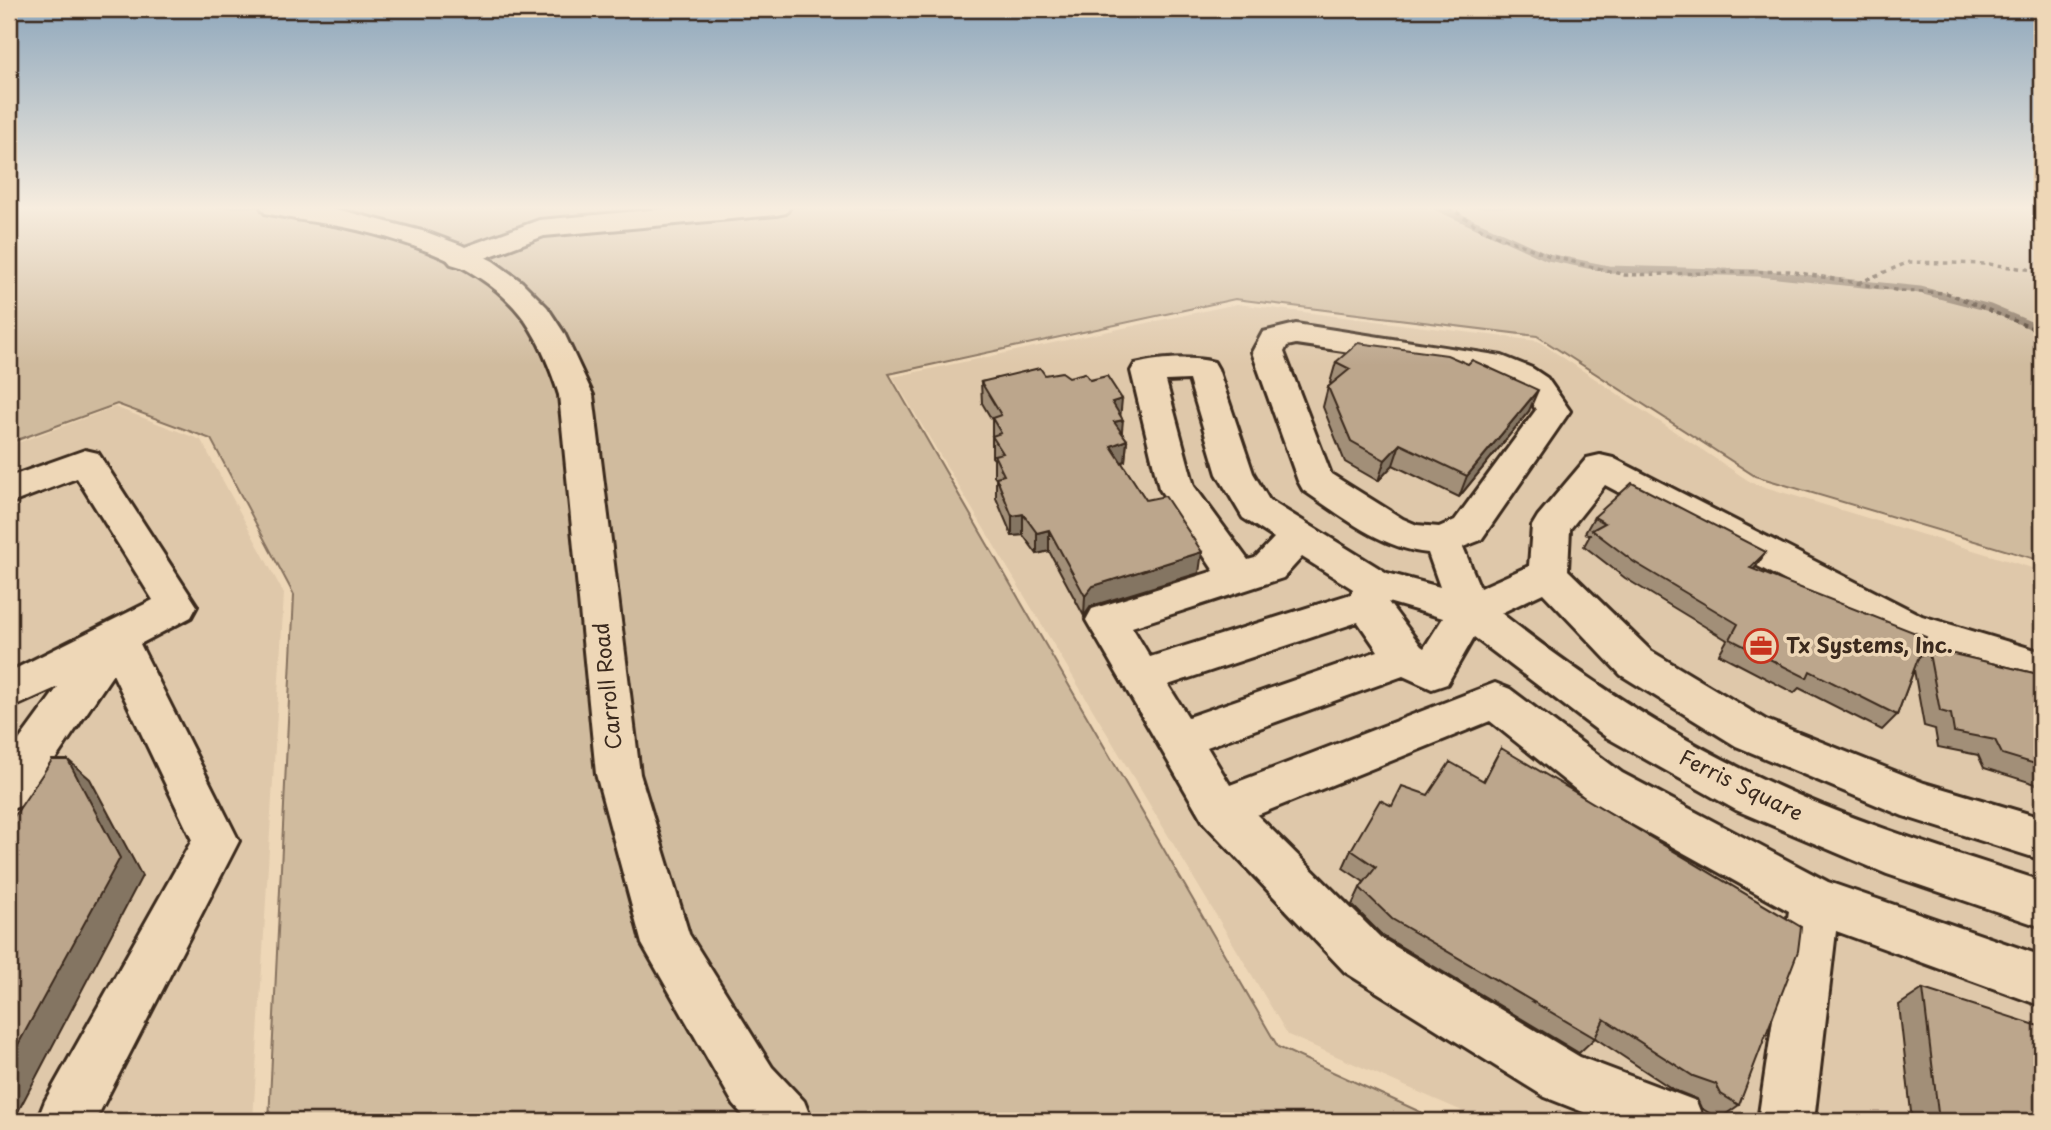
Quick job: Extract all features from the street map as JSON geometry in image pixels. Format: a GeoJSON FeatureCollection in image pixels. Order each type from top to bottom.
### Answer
{"type":"FeatureCollection","features":[{"type":"Feature","properties":{"kind":"main road","name":"Carroll Road"},"geometry":{"type":"LineString","coordinates":[[480,260],[488,271],[535,314],[565,363],[576,395],[618,774],[667,944],[753,1086],[784,1121]]}},
{"type":"Feature","properties":{"kind":"main road"},"geometry":{"type":"LineString","coordinates":[[1296,334],[1491,363],[1519,374],[1544,391],[1553,411],[1468,530],[1442,541],[1414,538],[1390,529],[1316,481],[1268,352],[1274,339],[1296,334]]}},
{"type":"Feature","properties":{"kind":"main road"},"geometry":{"type":"LineString","coordinates":[[1240,579],[1177,488],[1147,371],[1202,369],[1235,474],[1256,509],[1298,536],[1371,594],[1419,665],[1464,713]]}},
{"type":"Feature","properties":{"kind":"main road"},"geometry":{"type":"LineString","coordinates":[[9,491],[85,463],[177,606],[9,692]]}},
{"type":"Feature","properties":{"kind":"main road"},"geometry":{"type":"LineString","coordinates":[[2042,669],[1909,628],[1600,467],[1551,526],[1548,574],[1636,663],[1751,733],[1919,802],[2042,839]]}},
{"type":"Feature","properties":{"kind":"main road"},"geometry":{"type":"LineString","coordinates":[[1298,536],[1269,568],[1106,620],[1220,809],[1363,954],[1564,1078],[1676,1121]]}},
{"type":"Feature","properties":{"kind":"main road"},"geometry":{"type":"LineString","coordinates":[[1442,541],[1469,610]]}},
{"type":"Feature","properties":{"kind":"main road"},"geometry":{"type":"LineString","coordinates":[[1178,739],[1419,665],[1469,610],[1548,574]]}},
{"type":"Feature","properties":{"kind":"main road"},"geometry":{"type":"LineString","coordinates":[[1141,677],[1371,594],[1469,610]]}},
{"type":"Feature","properties":{"kind":"main road","name":"Ferris Square"},"geometry":{"type":"LineString","coordinates":[[1469,610],[1528,657],[1621,723],[1752,796],[1905,859],[2042,904]]}},
{"type":"Feature","properties":{"kind":"main road"},"geometry":{"type":"LineString","coordinates":[[9,790],[116,637]]}},
{"type":"Feature","properties":{"kind":"main road"},"geometry":{"type":"LineString","coordinates":[[65,1121],[216,841],[116,637]]}},
{"type":"Feature","properties":{"kind":"main road"},"geometry":{"type":"LineString","coordinates":[[1220,809],[1494,701],[1606,787],[1815,900],[2042,981]]}},
{"type":"Feature","properties":{"kind":"main road"},"geometry":{"type":"LineString","coordinates":[[1786,1121],[1815,900]]}},
{"type":"Feature","properties":{"kind":"path"},"geometry":{"type":"LineString","coordinates":[[1570,260],[1625,275],[1789,271],[1901,291],[1947,293],[2042,332]]}},
{"type":"Feature","properties":{"kind":"path"},"geometry":{"type":"LineString","coordinates":[[1857,283],[1909,262],[1988,264],[2042,271]]}},
{"type":"Feature","properties":{"kind":"shaded area"},"geometry":{"type":"Polygon","coordinates":[[[9,260],[2042,260],[2042,561],[1755,476],[1537,336],[1235,299],[889,374],[1278,1047],[1440,1121],[269,1121],[294,595],[211,439],[117,404],[9,443],[9,260]]]}},
{"type":"Feature","properties":{"kind":"shaded area"},"geometry":{"type":"Polygon","coordinates":[[[1237,304],[1538,341],[1752,483],[2042,571],[2042,1121],[1485,1121],[1288,1035],[893,377],[1237,304]]]}},
{"type":"Feature","properties":{"kind":"shaded area"},"geometry":{"type":"Polygon","coordinates":[[[115,407],[201,440],[284,594],[253,1121],[9,1121],[9,446],[115,407]]]}},
{"type":"Feature","properties":{"kind":"building"},"geometry":{"type":"Polygon","coordinates":[[[1358,343],[1447,355],[1468,364],[1472,360],[1538,390],[1467,476],[1400,444],[1385,460],[1351,441],[1328,387],[1350,369],[1336,362],[1358,343]]]}},
{"type":"Feature","properties":{"kind":"building"},"geometry":{"type":"Polygon","coordinates":[[[1040,368],[1045,375],[1062,372],[1069,377],[1085,373],[1090,380],[1107,376],[1122,399],[1112,402],[1123,420],[1114,422],[1127,440],[1111,446],[1146,500],[1165,496],[1202,552],[1093,586],[1085,596],[1049,530],[1037,533],[1023,514],[1012,516],[996,477],[1004,475],[994,455],[1003,453],[992,436],[1001,433],[992,418],[1001,415],[981,382],[1040,368]]]}},
{"type":"Feature","properties":{"kind":"building"},"geometry":{"type":"Polygon","coordinates":[[[1632,483],[1766,552],[1750,568],[1926,637],[1897,715],[1810,671],[1807,678],[1730,639],[1738,624],[1634,562],[1592,530],[1605,523],[1594,517],[1632,483]]]}},
{"type":"Feature","properties":{"kind":"building"},"geometry":{"type":"Polygon","coordinates":[[[1928,648],[2042,675],[2042,766],[2002,754],[1995,740],[1954,732],[1951,714],[1940,711],[1928,648]]]}},
{"type":"Feature","properties":{"kind":"building"},"geometry":{"type":"Polygon","coordinates":[[[1501,748],[1801,927],[1798,951],[1739,1105],[1721,1094],[1716,1084],[1693,1076],[1604,1019],[1595,1038],[1392,919],[1360,888],[1376,867],[1351,850],[1380,800],[1392,806],[1402,786],[1428,795],[1450,762],[1484,781],[1501,748]]]}},
{"type":"Feature","properties":{"kind":"building"},"geometry":{"type":"Polygon","coordinates":[[[52,760],[68,760],[120,858],[9,1061],[9,824],[52,760]]]}},
{"type":"Feature","properties":{"kind":"building"},"geometry":{"type":"Polygon","coordinates":[[[1923,989],[2042,1027],[2042,1121],[1939,1121],[1923,989]]]}},
{"type":"Feature","properties":{"kind":"waterway"},"geometry":{"type":"LineString","coordinates":[[1562,260],[1608,269],[1759,273],[1920,290],[1990,308],[2042,330]]}},
{"type":"Feature","properties":{"kind":"place","name":"Tx Systems, Inc."},"geometry":{"type":"Point","coordinates":[1761,646]}}]}
